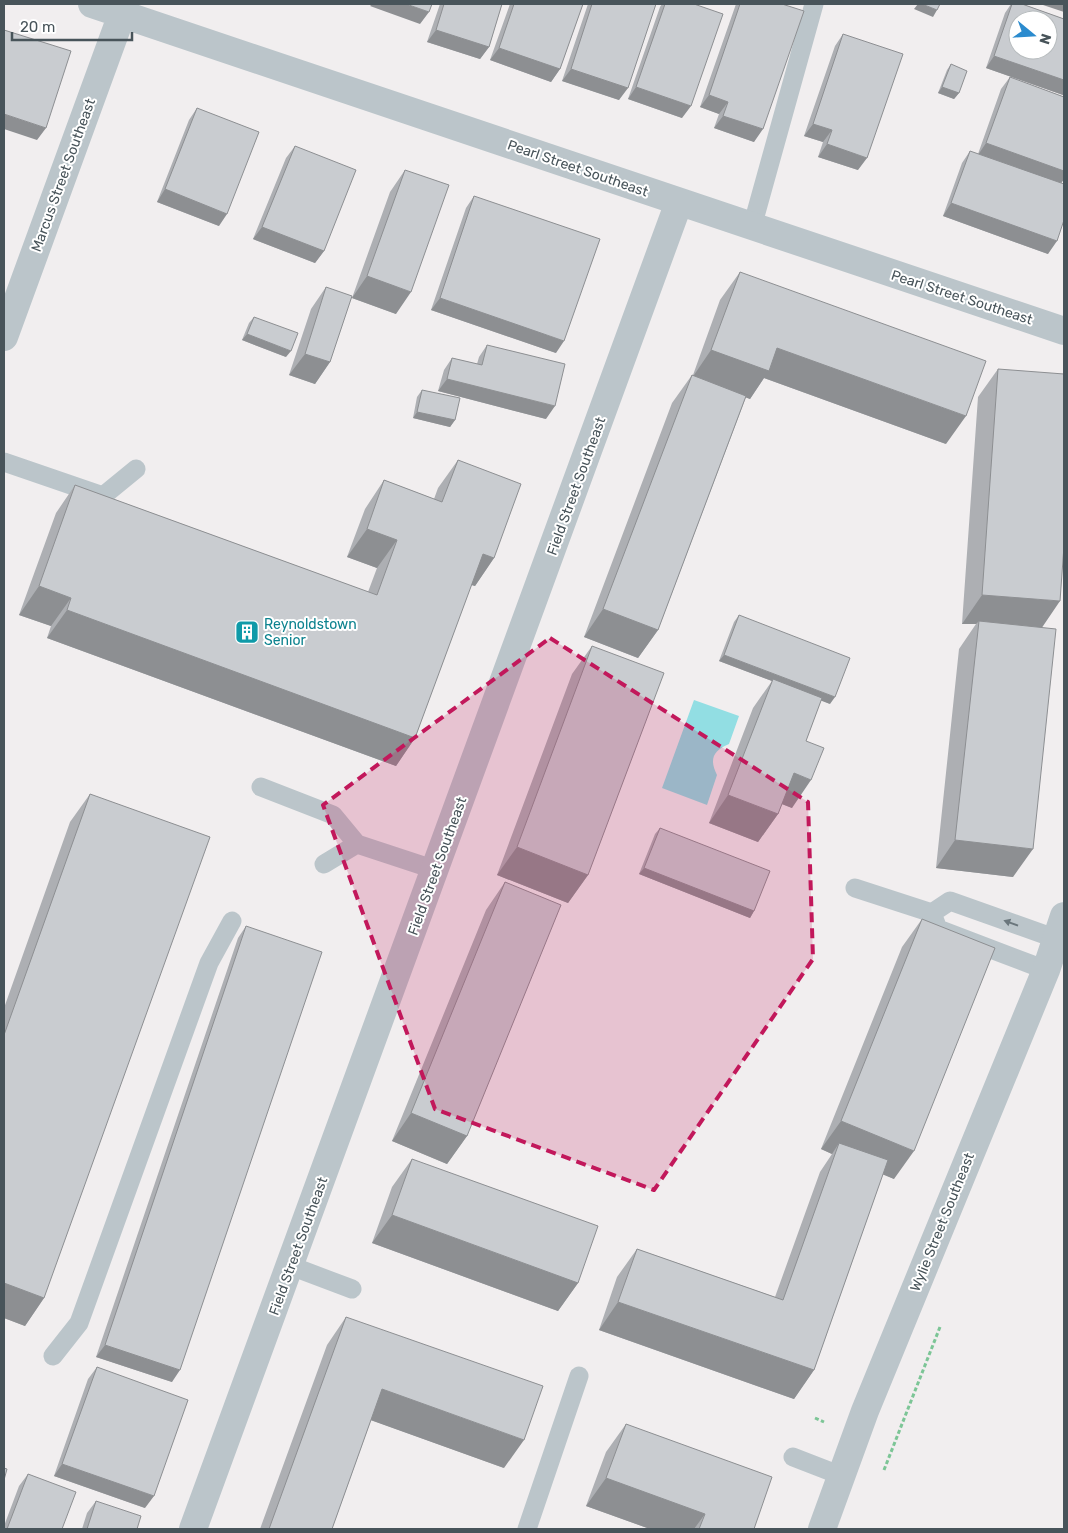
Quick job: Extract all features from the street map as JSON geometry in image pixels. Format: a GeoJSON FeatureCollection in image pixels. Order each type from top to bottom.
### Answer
{"type":"FeatureCollection","features":[{"type":"Feature","properties":{"kind":"street","name":"Pearl Street Southeast"},"geometry":{"type":"LineString","coordinates":[[92,4],[1064,331]]}},
{"type":"Feature","properties":{"kind":"street","name":"Marcus Street Southeast"},"geometry":{"type":"LineString","coordinates":[[4,337],[122,14]]}},
{"type":"Feature","properties":{"kind":"street","name":"Field Street Southeast"},"geometry":{"type":"LineString","coordinates":[[192,1529],[291,1266],[679,202]]}},
{"type":"Feature","properties":{"kind":"street","name":"Wylie Street Southeast"},"geometry":{"type":"LineString","coordinates":[[822,1529],[865,1411],[1046,970],[1060,928]]}},
{"type":"Feature","properties":{"kind":"lane"},"geometry":{"type":"LineString","coordinates":[[752,227],[814,4]]}},
{"type":"Feature","properties":{"kind":"lane"},"geometry":{"type":"LineString","coordinates":[[4,462],[103,496],[136,469]]}},
{"type":"Feature","properties":{"kind":"lane"},"geometry":{"type":"LineString","coordinates":[[261,787],[334,815],[357,844],[436,870]]}},
{"type":"Feature","properties":{"kind":"lane"},"geometry":{"type":"LineString","coordinates":[[324,864],[357,844]]}},
{"type":"Feature","properties":{"kind":"lane"},"geometry":{"type":"LineString","coordinates":[[855,888],[932,913]]}},
{"type":"Feature","properties":{"kind":"lane"},"geometry":{"type":"LineString","coordinates":[[932,913],[950,901],[1060,928]]}},
{"type":"Feature","properties":{"kind":"lane"},"geometry":{"type":"LineString","coordinates":[[932,913],[938,929],[1046,970]]}},
{"type":"Feature","properties":{"kind":"lane"},"geometry":{"type":"LineString","coordinates":[[53,1356],[79,1323],[209,963],[232,921]]}},
{"type":"Feature","properties":{"kind":"lane"},"geometry":{"type":"LineString","coordinates":[[291,1266],[352,1289]]}},
{"type":"Feature","properties":{"kind":"lane"},"geometry":{"type":"LineString","coordinates":[[526,1529],[579,1376]]}},
{"type":"Feature","properties":{"kind":"lane"},"geometry":{"type":"LineString","coordinates":[[793,1457],[842,1476]]}},
{"type":"Feature","properties":{"kind":"highlighted area"},"geometry":{"type":"Polygon","coordinates":[[[550,638],[808,802],[813,959],[654,1190],[435,1109],[323,805],[550,638]]]}},
{"type":"Feature","properties":{"kind":"water"},"geometry":{"type":"Polygon","coordinates":[[[694,700],[739,716],[729,744],[719,750],[714,756],[713,764],[717,775],[707,805],[662,788],[694,700]]]}},
{"type":"Feature","properties":{"kind":"building"},"geometry":{"type":"Polygon","coordinates":[[[406,4],[432,4],[429,12],[406,4]]]}},
{"type":"Feature","properties":{"kind":"building"},"geometry":{"type":"Polygon","coordinates":[[[444,4],[502,4],[489,47],[436,30],[444,4]]]}},
{"type":"Feature","properties":{"kind":"building"},"geometry":{"type":"Polygon","coordinates":[[[514,4],[583,4],[560,69],[499,48],[514,4]]]}},
{"type":"Feature","properties":{"kind":"building"},"geometry":{"type":"Polygon","coordinates":[[[592,4],[656,4],[628,88],[571,69],[592,4]]]}},
{"type":"Feature","properties":{"kind":"building"},"geometry":{"type":"Polygon","coordinates":[[[665,4],[694,4],[723,14],[691,106],[636,87],[665,4]]]}},
{"type":"Feature","properties":{"kind":"building"},"geometry":{"type":"Polygon","coordinates":[[[740,4],[782,4],[804,11],[763,129],[723,116],[728,102],[709,95],[740,4]]]}},
{"type":"Feature","properties":{"kind":"building"},"geometry":{"type":"Polygon","coordinates":[[[922,4],[940,4],[937,10],[922,4]]]}},
{"type":"Feature","properties":{"kind":"building"},"geometry":{"type":"Polygon","coordinates":[[[1012,4],[1022,4],[1039,10],[1010,10],[1012,4]]]}},
{"type":"Feature","properties":{"kind":"building"},"geometry":{"type":"Polygon","coordinates":[[[1008,16],[1008,60],[1058,60],[1058,17],[1064,19],[1064,80],[994,56],[1008,16]]]}},
{"type":"Feature","properties":{"kind":"building"},"geometry":{"type":"Polygon","coordinates":[[[4,30],[71,51],[46,128],[4,114],[4,30]]]}},
{"type":"Feature","properties":{"kind":"building"},"geometry":{"type":"Polygon","coordinates":[[[843,34],[903,54],[867,158],[827,144],[832,130],[813,124],[843,34]]]}},
{"type":"Feature","properties":{"kind":"building"},"geometry":{"type":"Polygon","coordinates":[[[951,64],[967,71],[959,93],[942,87],[951,64]]]}},
{"type":"Feature","properties":{"kind":"building"},"geometry":{"type":"Polygon","coordinates":[[[1010,77],[1064,97],[1064,171],[986,143],[1010,77]]]}},
{"type":"Feature","properties":{"kind":"building"},"geometry":{"type":"Polygon","coordinates":[[[197,108],[259,132],[227,214],[165,189],[197,108]]]}},
{"type":"Feature","properties":{"kind":"building"},"geometry":{"type":"Polygon","coordinates":[[[295,146],[356,170],[324,251],[262,227],[295,146]]]}},
{"type":"Feature","properties":{"kind":"building"},"geometry":{"type":"Polygon","coordinates":[[[970,151],[1064,184],[1064,220],[1057,241],[951,203],[970,151]]]}},
{"type":"Feature","properties":{"kind":"building"},"geometry":{"type":"Polygon","coordinates":[[[405,170],[449,185],[411,292],[367,276],[405,170]]]}},
{"type":"Feature","properties":{"kind":"building"},"geometry":{"type":"Polygon","coordinates":[[[474,196],[600,239],[564,341],[440,298],[474,196]]]}},
{"type":"Feature","properties":{"kind":"building"},"geometry":{"type":"Polygon","coordinates":[[[740,272],[986,361],[966,416],[777,348],[769,371],[711,350],[740,272]]]}},
{"type":"Feature","properties":{"kind":"building"},"geometry":{"type":"Polygon","coordinates":[[[326,287],[352,296],[330,362],[305,354],[326,287]]]}},
{"type":"Feature","properties":{"kind":"building"},"geometry":{"type":"Polygon","coordinates":[[[254,317],[298,333],[291,351],[247,334],[254,317]]]}},
{"type":"Feature","properties":{"kind":"building"},"geometry":{"type":"Polygon","coordinates":[[[487,345],[565,364],[555,406],[447,379],[452,358],[482,365],[487,345]]]}},
{"type":"Feature","properties":{"kind":"building"},"geometry":{"type":"Polygon","coordinates":[[[998,369],[1064,374],[1064,546],[1060,601],[982,595],[998,369]]]}},
{"type":"Feature","properties":{"kind":"building"},"geometry":{"type":"Polygon","coordinates":[[[692,375],[746,396],[658,630],[603,609],[692,375]]]}},
{"type":"Feature","properties":{"kind":"building"},"geometry":{"type":"Polygon","coordinates":[[[422,390],[460,398],[455,420],[417,412],[422,390]]]}},
{"type":"Feature","properties":{"kind":"building","name":"Reynoldstown Senior"},"geometry":{"type":"Polygon","coordinates":[[[458,460],[521,484],[494,558],[483,554],[415,738],[67,610],[71,598],[39,586],[75,485],[377,595],[397,540],[367,529],[384,480],[442,502],[458,460]]]}},
{"type":"Feature","properties":{"kind":"building"},"geometry":{"type":"Polygon","coordinates":[[[739,615],[850,658],[835,697],[724,655],[739,615]]]}},
{"type":"Feature","properties":{"kind":"building"},"geometry":{"type":"Polygon","coordinates":[[[979,621],[1056,629],[1033,849],[955,840],[979,621]]]}},
{"type":"Feature","properties":{"kind":"building"},"geometry":{"type":"Polygon","coordinates":[[[592,646],[664,673],[588,875],[517,847],[592,646]]]}},
{"type":"Feature","properties":{"kind":"building"},"geometry":{"type":"Polygon","coordinates":[[[773,679],[822,698],[806,741],[824,748],[811,780],[794,773],[778,814],[728,795],[773,679]]]}},
{"type":"Feature","properties":{"kind":"building"},"geometry":{"type":"Polygon","coordinates":[[[90,794],[210,837],[44,1298],[4,1283],[4,1035],[90,794]]]}},
{"type":"Feature","properties":{"kind":"building"},"geometry":{"type":"Polygon","coordinates":[[[660,828],[770,871],[754,911],[644,868],[660,828]]]}},
{"type":"Feature","properties":{"kind":"building"},"geometry":{"type":"Polygon","coordinates":[[[505,882],[561,905],[467,1136],[411,1113],[505,882]]]}},
{"type":"Feature","properties":{"kind":"building"},"geometry":{"type":"Polygon","coordinates":[[[922,919],[995,948],[914,1151],[841,1121],[922,919]]]}},
{"type":"Feature","properties":{"kind":"building"},"geometry":{"type":"Polygon","coordinates":[[[246,926],[322,952],[180,1370],[105,1345],[246,926]]]}},
{"type":"Feature","properties":{"kind":"building"},"geometry":{"type":"Polygon","coordinates":[[[839,1143],[888,1160],[814,1370],[618,1302],[637,1249],[783,1300],[839,1143]]]}},
{"type":"Feature","properties":{"kind":"building"},"geometry":{"type":"Polygon","coordinates":[[[412,1159],[598,1226],[578,1283],[392,1215],[412,1159]]]}},
{"type":"Feature","properties":{"kind":"building"},"geometry":{"type":"Polygon","coordinates":[[[346,1317],[543,1386],[524,1440],[382,1389],[332,1529],[269,1529],[346,1317]]]}},
{"type":"Feature","properties":{"kind":"building"},"geometry":{"type":"Polygon","coordinates":[[[97,1367],[188,1400],[154,1496],[62,1464],[97,1367]]]}},
{"type":"Feature","properties":{"kind":"building"},"geometry":{"type":"Polygon","coordinates":[[[626,1424],[772,1477],[754,1529],[699,1529],[705,1514],[606,1478],[626,1424]]]}},
{"type":"Feature","properties":{"kind":"building"},"geometry":{"type":"Polygon","coordinates":[[[4,1468],[7,1469],[4,1480],[4,1468]]]}},
{"type":"Feature","properties":{"kind":"building"},"geometry":{"type":"Polygon","coordinates":[[[28,1474],[76,1492],[62,1529],[7,1529],[28,1474]]]}},
{"type":"Feature","properties":{"kind":"building"},"geometry":{"type":"Polygon","coordinates":[[[96,1501],[141,1516],[137,1529],[87,1529],[96,1501]]]}},
{"type":"Feature","properties":{"kind":"place","name":"Reynoldstown Senior"},"geometry":{"type":"Point","coordinates":[247,632]}}]}
